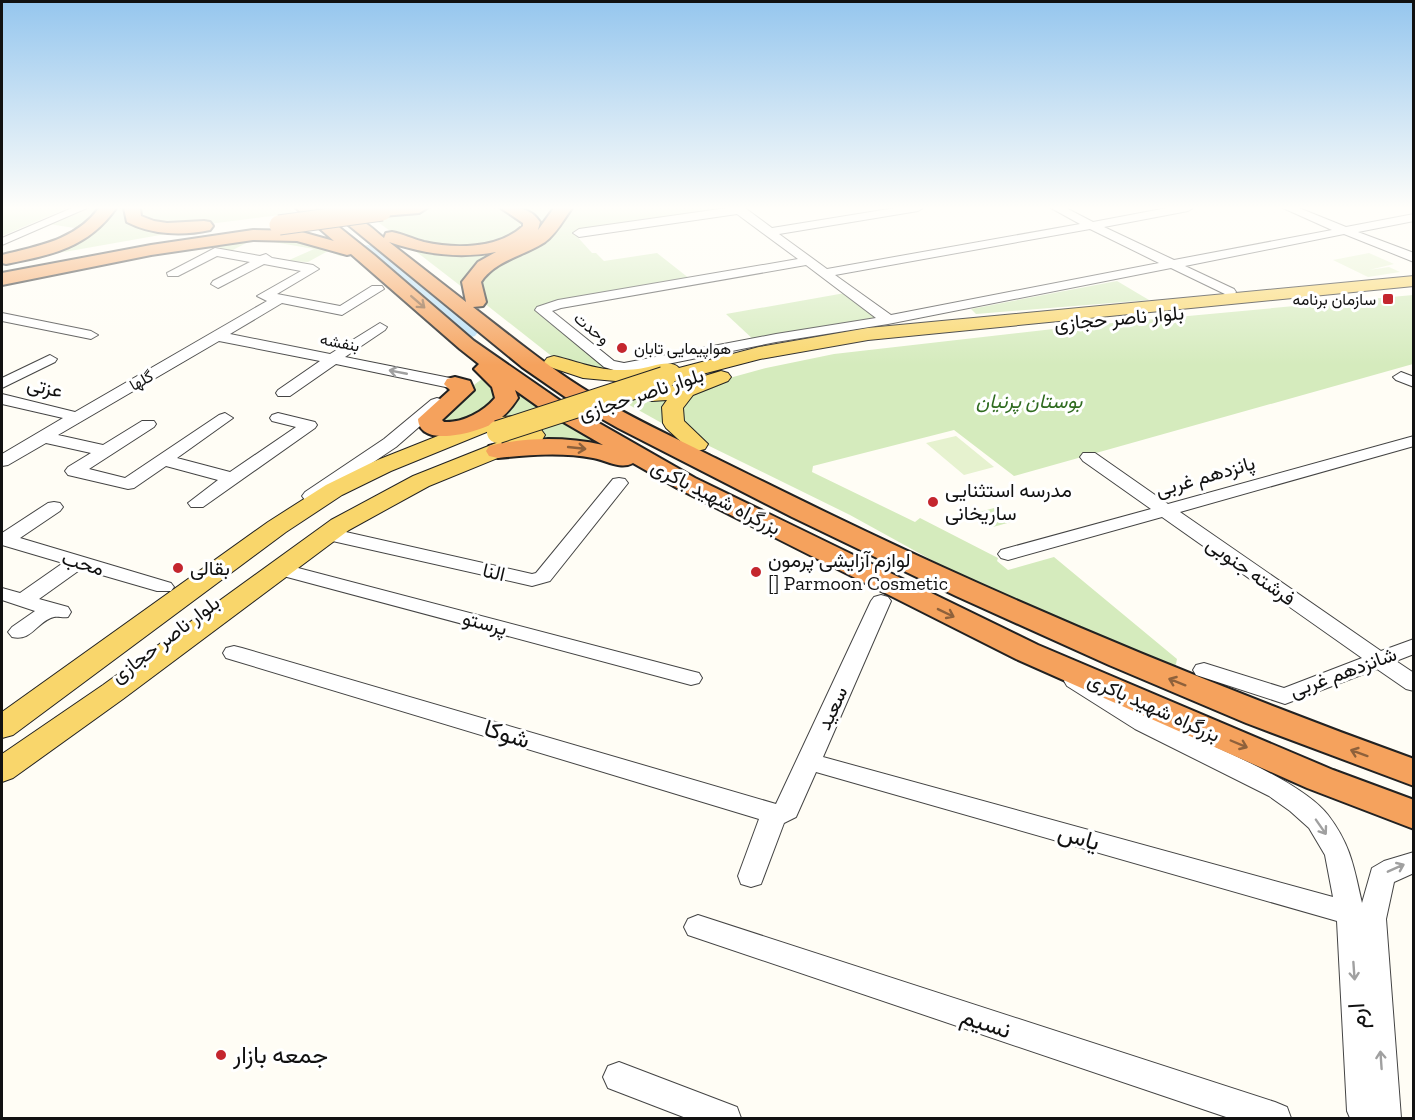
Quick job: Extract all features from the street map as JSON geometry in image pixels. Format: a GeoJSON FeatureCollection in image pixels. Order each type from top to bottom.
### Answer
{"type":"FeatureCollection","features":[{"type":"Feature","properties":{"kind":"highway"},"geometry":{"type":"LineString","coordinates":[[2,266],[32,260]]}},
{"type":"Feature","properties":{"kind":"highway"},"geometry":{"type":"LineString","coordinates":[[2,273],[65,260]]}},
{"type":"Feature","properties":{"kind":"highway"},"geometry":{"type":"LineString","coordinates":[[2,279],[95,260]]}},
{"type":"Feature","properties":{"kind":"highway","name":"بزرگراه شهید باکری"},"geometry":{"type":"LineString","coordinates":[[369,260],[467,345],[554,407],[687,483],[1027,651],[1320,779],[1413,815]]}},
{"type":"Feature","properties":{"kind":"highway","name":"بزرگراه شهید باکری"},"geometry":{"type":"LineString","coordinates":[[392,260],[582,399],[801,512],[966,590],[1120,658],[1258,715],[1413,773]]}},
{"type":"Feature","properties":{"kind":"highway"},"geometry":{"type":"LineString","coordinates":[[422,260],[554,363],[600,393],[697,444],[847,516],[923,559],[966,590]]}},
{"type":"Feature","properties":{"kind":"highway"},"geometry":{"type":"LineString","coordinates":[[476,302],[471,282],[480,271],[496,260]]}},
{"type":"Feature","properties":{"kind":"highway"},"geometry":{"type":"LineString","coordinates":[[467,345],[486,371],[502,385],[507,395],[497,432]]}},
{"type":"Feature","properties":{"kind":"highway"},"geometry":{"type":"LineString","coordinates":[[455,384],[462,386],[463,390],[430,419],[432,425],[441,429],[459,428],[497,432],[541,447],[591,450],[621,458],[687,483]]}},
{"type":"Feature","properties":{"kind":"main road","name":"بلوار ناصر حجازی"},"geometry":{"type":"LineString","coordinates":[[2,736],[318,513],[397,470],[497,432],[663,378],[850,343],[1413,283]]}},
{"type":"Feature","properties":{"kind":"main road"},"geometry":{"type":"LineString","coordinates":[[663,378],[637,381],[635,388],[646,395],[664,395],[763,366],[849,350],[1093,316]]}},
{"type":"Feature","properties":{"kind":"main road"},"geometry":{"type":"LineString","coordinates":[[554,363],[591,376],[663,378]]}},
{"type":"Feature","properties":{"kind":"main road"},"geometry":{"type":"LineString","coordinates":[[697,444],[676,426],[671,413],[679,397],[700,384]]}},
{"type":"Feature","properties":{"kind":"main road","name":"بلوار ناصر حجازی"},"geometry":{"type":"LineString","coordinates":[[2,764],[107,682],[332,517],[497,432]]}},
{"type":"Feature","properties":{"kind":"main road"},"geometry":{"type":"LineString","coordinates":[[2,770],[113,692],[328,534],[396,493],[458,465],[497,432]]}},
{"type":"Feature","properties":{"kind":"main road"},"geometry":{"type":"LineString","coordinates":[[2,727],[75,672],[304,509],[383,466],[497,432]]}},
{"type":"Feature","properties":{"kind":"street"},"geometry":{"type":"LineString","coordinates":[[173,273],[198,260]]}},
{"type":"Feature","properties":{"kind":"street"},"geometry":{"type":"LineString","coordinates":[[218,284],[262,260]]}},
{"type":"Feature","properties":{"kind":"street"},"geometry":{"type":"LineString","coordinates":[[264,260],[313,269],[264,296],[342,311],[377,289]]}},
{"type":"Feature","properties":{"kind":"street"},"geometry":{"type":"LineString","coordinates":[[825,273],[896,260]]}},
{"type":"Feature","properties":{"kind":"street"},"geometry":{"type":"LineString","coordinates":[[1163,260],[1229,292]]}},
{"type":"Feature","properties":{"kind":"street"},"geometry":{"type":"LineString","coordinates":[[809,261],[888,320],[1190,260]]}},
{"type":"Feature","properties":{"kind":"street","name":"وحدت"},"geometry":{"type":"LineString","coordinates":[[809,261],[558,304],[542,310],[604,361],[623,368],[776,338],[888,320]]}},
{"type":"Feature","properties":{"kind":"street","name":"گلها"},"geometry":{"type":"LineString","coordinates":[[2,461],[283,300]]}},
{"type":"Feature","properties":{"kind":"street"},"geometry":{"type":"LineString","coordinates":[[2,317],[91,335]]}},
{"type":"Feature","properties":{"kind":"street"},"geometry":{"type":"LineString","coordinates":[[284,393],[380,327]]}},
{"type":"Feature","properties":{"kind":"street","name":"بنفشه"},"geometry":{"type":"LineString","coordinates":[[217,336],[455,384]]}},
{"type":"Feature","properties":{"kind":"street"},"geometry":{"type":"LineString","coordinates":[[2,384],[50,359]]}},
{"type":"Feature","properties":{"kind":"street"},"geometry":{"type":"LineString","coordinates":[[273,521],[390,443],[434,406],[455,384]]}},
{"type":"Feature","properties":{"kind":"street","name":"عزتی"},"geometry":{"type":"LineString","coordinates":[[2,399],[78,417]]}},
{"type":"Feature","properties":{"kind":"street"},"geometry":{"type":"LineString","coordinates":[[148,424],[74,471],[128,484],[225,418]]}},
{"type":"Feature","properties":{"kind":"street"},"geometry":{"type":"LineString","coordinates":[[197,503],[309,425],[278,418]]}},
{"type":"Feature","properties":{"kind":"street"},"geometry":{"type":"LineString","coordinates":[[43,437],[106,451]]}},
{"type":"Feature","properties":{"kind":"street","name":"پانزدهم غربی"},"geometry":{"type":"LineString","coordinates":[[1008,554],[1413,441]]}},
{"type":"Feature","properties":{"kind":"street","name":"فرشته جنوبی"},"geometry":{"type":"LineString","coordinates":[[1089,457],[1413,684]]}},
{"type":"Feature","properties":{"kind":"street"},"geometry":{"type":"LineString","coordinates":[[165,460],[231,478]]}},
{"type":"Feature","properties":{"kind":"street","name":"النا"},"geometry":{"type":"LineString","coordinates":[[328,534],[532,580],[543,577],[619,483]]}},
{"type":"Feature","properties":{"kind":"street"},"geometry":{"type":"LineString","coordinates":[[3,539],[54,507]]}},
{"type":"Feature","properties":{"kind":"street","name":"محب"},"geometry":{"type":"LineString","coordinates":[[3,539],[164,587]]}},
{"type":"Feature","properties":{"kind":"street"},"geometry":{"type":"LineString","coordinates":[[24,600],[78,562]]}},
{"type":"Feature","properties":{"kind":"street","name":"پرستو"},"geometry":{"type":"LineString","coordinates":[[279,569],[691,678]]}},
{"type":"Feature","properties":{"kind":"street"},"geometry":{"type":"LineString","coordinates":[[2,594],[57,610],[19,632]]}},
{"type":"Feature","properties":{"kind":"street","name":"سعید"},"geometry":{"type":"LineString","coordinates":[[751,876],[777,814],[787,810],[807,761],[881,601]]}},
{"type":"Feature","properties":{"kind":"street","name":"شانزدهم غربی"},"geometry":{"type":"LineString","coordinates":[[1204,670],[1284,696],[1413,646]]}},
{"type":"Feature","properties":{"kind":"street"},"geometry":{"type":"LineString","coordinates":[[1027,651],[1143,723],[1278,789],[1299,804],[1318,821],[1338,853],[1361,916]]}},
{"type":"Feature","properties":{"kind":"street","name":"شوکا"},"geometry":{"type":"LineString","coordinates":[[234,653],[777,814]]}},
{"type":"Feature","properties":{"kind":"street","name":"یاس"},"geometry":{"type":"LineString","coordinates":[[807,761],[1361,916]]}},
{"type":"Feature","properties":{"kind":"street"},"geometry":{"type":"LineString","coordinates":[[1361,916],[1382,876],[1393,868],[1413,862]]}},
{"type":"Feature","properties":{"kind":"street","name":"ارم"},"geometry":{"type":"LineString","coordinates":[[1361,916],[1363,1111],[1366,1119]]}},
{"type":"Feature","properties":{"kind":"street","name":"ارم"},"geometry":{"type":"LineString","coordinates":[[1361,916],[1385,1119]]}},
{"type":"Feature","properties":{"kind":"street","name":"نسیم"},"geometry":{"type":"LineString","coordinates":[[698,927],[1275,1119]]}},
{"type":"Feature","properties":{"kind":"street"},"geometry":{"type":"LineString","coordinates":[[619,1077],[725,1119]]}},
{"type":"Feature","properties":{"kind":"green space"},"geometry":{"type":"Polygon","coordinates":[[[289,260],[311,260],[308,262],[287,261],[289,260]]]}},
{"type":"Feature","properties":{"kind":"green space"},"geometry":{"type":"Polygon","coordinates":[[[427,260],[497,260],[471,294],[427,260]]]}},
{"type":"Feature","properties":{"kind":"green space"},"geometry":{"type":"Polygon","coordinates":[[[498,260],[666,260],[690,279],[544,306],[606,367],[706,356],[628,375],[554,358],[479,299],[482,272],[498,260]]]}},
{"type":"Feature","properties":{"kind":"green space"},"geometry":{"type":"Polygon","coordinates":[[[1334,260],[1386,260],[1394,264],[1369,270],[1389,267],[1400,272],[1368,277],[1334,260]]]}},
{"type":"Feature","properties":{"kind":"green space"},"geometry":{"type":"Polygon","coordinates":[[[1117,281],[1149,300],[976,314],[971,309],[1117,281]]]}},
{"type":"Feature","properties":{"kind":"green space"},"geometry":{"type":"Polygon","coordinates":[[[845,293],[879,321],[755,341],[726,314],[845,293]]]}},
{"type":"Feature","properties":{"kind":"green space","name":"بوستان پرنیان"},"geometry":{"type":"Polygon","coordinates":[[[1413,295],[1413,364],[1014,476],[954,430],[813,466],[812,472],[915,522],[920,518],[998,558],[997,561],[1008,570],[1054,557],[1177,659],[1175,669],[957,574],[850,515],[699,441],[676,412],[676,408],[704,385],[766,368],[834,354],[1080,326],[1413,295]]]}},
{"type":"Feature","properties":{"kind":"green space"},"geometry":{"type":"Polygon","coordinates":[[[487,375],[502,398],[462,424],[436,425],[461,395],[487,375]]]}},
{"type":"Feature","properties":{"kind":"green space"},"geometry":{"type":"Polygon","coordinates":[[[508,385],[547,413],[520,421],[496,417],[508,385]]]}},
{"type":"Feature","properties":{"kind":"green space"},"geometry":{"type":"Polygon","coordinates":[[[680,392],[676,431],[624,402],[639,397],[680,392]]]}},
{"type":"Feature","properties":{"kind":"green space"},"geometry":{"type":"Polygon","coordinates":[[[564,422],[630,459],[523,444],[540,430],[564,422]]]}},
{"type":"Feature","properties":{"kind":"green space"},"geometry":{"type":"Polygon","coordinates":[[[956,436],[994,467],[964,475],[926,443],[956,436]]]}},
{"type":"Feature","properties":{"kind":"green space"},"geometry":{"type":"Polygon","coordinates":[[[994,508],[1011,522],[993,527],[976,513],[994,508]]]}},
{"type":"Feature","properties":{"kind":"waterway"},"geometry":{"type":"LineString","coordinates":[[381,260],[468,332]]}},
{"type":"Feature","properties":{"kind":"place","name":"سازمان برنامه"},"geometry":{"type":"Point","coordinates":[1388,299]}},
{"type":"Feature","properties":{"kind":"place","name":"هواپیمایی تابان"},"geometry":{"type":"Point","coordinates":[622,348]}},
{"type":"Feature","properties":{"kind":"place","name":"مدرسه استثنایی ساریخانی"},"geometry":{"type":"Point","coordinates":[933,502]}},
{"type":"Feature","properties":{"kind":"place","name":"بقالی"},"geometry":{"type":"Point","coordinates":[178,568]}},
{"type":"Feature","properties":{"kind":"place","name":"لوازم آرایشی پرمون [] Parmoon Cosmetic"},"geometry":{"type":"Point","coordinates":[756,572]}},
{"type":"Feature","properties":{"kind":"place","name":"جمعه‌ بازار"},"geometry":{"type":"Point","coordinates":[221,1055]}}]}
